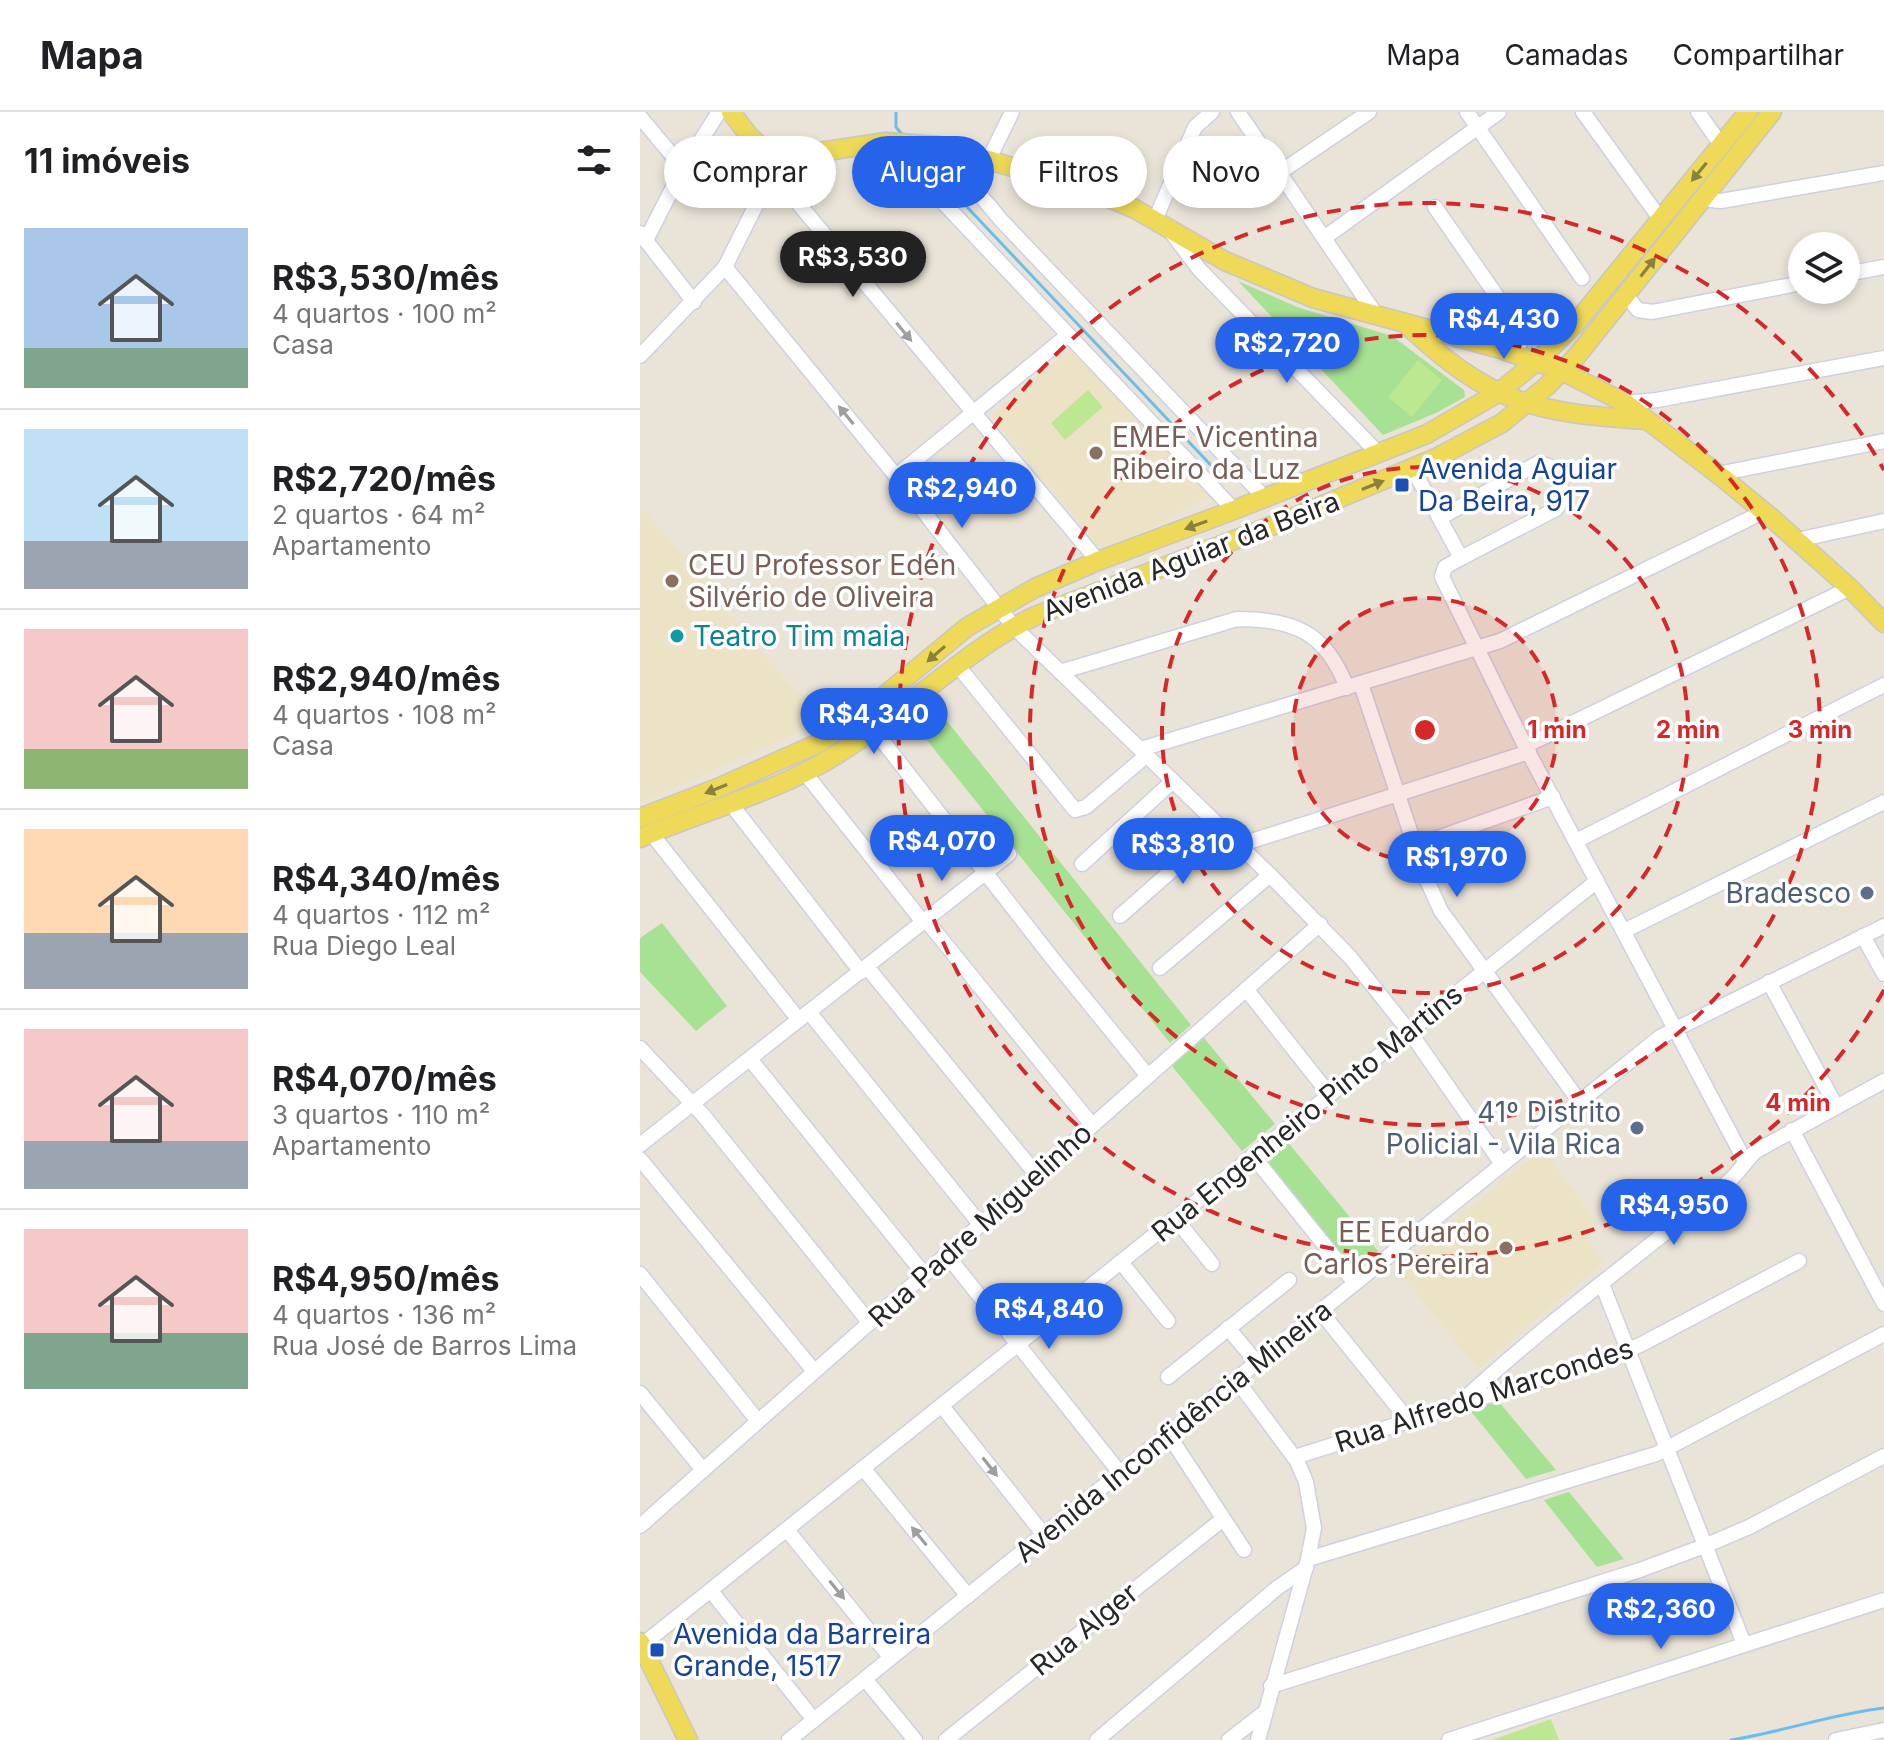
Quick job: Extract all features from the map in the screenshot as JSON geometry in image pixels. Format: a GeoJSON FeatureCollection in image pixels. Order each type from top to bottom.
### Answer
{"type":"FeatureCollection","features":[{"type":"Feature","properties":{"kind":"main road"},"geometry":{"type":"LineString","coordinates":[[731,112],[749,136]]}},
{"type":"Feature","properties":{"kind":"main road","name":"Avenida Aguiar da Beira"},"geometry":{"type":"LineString","coordinates":[[644,830],[768,765],[819,743],[848,724],[967,627],[998,607],[1098,561],[1427,434],[1498,393],[1537,361],[1590,306],[1748,112]]}},
{"type":"Feature","properties":{"kind":"main road","name":"Avenida Aguiar da Beira"},"geometry":{"type":"LineString","coordinates":[[644,830],[731,804],[805,773],[874,730],[1014,627],[1079,598],[1413,469],[1502,423],[1562,371],[1772,112]]}},
{"type":"Feature","properties":{"kind":"main road"},"geometry":{"type":"LineString","coordinates":[[994,163],[1082,187],[1162,224],[1233,265],[1316,299],[1509,352],[1581,379],[1625,403],[1765,511],[1884,623]]}},
{"type":"Feature","properties":{"kind":"main road"},"geometry":{"type":"LineString","coordinates":[[1404,322],[1447,361],[1498,393],[1524,404],[1568,414],[1647,420]]}},
{"type":"Feature","properties":{"kind":"main road"},"geometry":{"type":"LineString","coordinates":[[1469,376],[1471,360],[1475,355],[1481,352],[1509,352]]}},
{"type":"Feature","properties":{"kind":"main road"},"geometry":{"type":"LineString","coordinates":[[1568,414],[1589,406],[1592,400],[1588,387],[1581,379]]}},
{"type":"Feature","properties":{"kind":"main road"},"geometry":{"type":"LineString","coordinates":[[1079,598],[1084,590],[1099,580],[1098,561]]}},
{"type":"Feature","properties":{"kind":"main road"},"geometry":{"type":"LineString","coordinates":[[754,795],[752,785],[768,765]]}},
{"type":"Feature","properties":{"kind":"main road"},"geometry":{"type":"LineString","coordinates":[[641,1644],[688,1740]]}},
{"type":"Feature","properties":{"kind":"street"},"geometry":{"type":"LineString","coordinates":[[704,136],[719,112]]}},
{"type":"Feature","properties":{"kind":"street"},"geometry":{"type":"LineString","coordinates":[[994,149],[1012,112]]}},
{"type":"Feature","properties":{"kind":"street"},"geometry":{"type":"LineString","coordinates":[[1212,112],[1195,127],[1162,224],[1220,291],[1379,454]]}},
{"type":"Feature","properties":{"kind":"street"},"geometry":{"type":"LineString","coordinates":[[1238,112],[1254,136]]}},
{"type":"Feature","properties":{"kind":"street"},"geometry":{"type":"LineString","coordinates":[[1288,167],[1369,112]]}},
{"type":"Feature","properties":{"kind":"street"},"geometry":{"type":"LineString","coordinates":[[1467,112],[1582,278]]}},
{"type":"Feature","properties":{"kind":"street"},"geometry":{"type":"LineString","coordinates":[[1324,238],[1499,112]]}},
{"type":"Feature","properties":{"kind":"street"},"geometry":{"type":"LineString","coordinates":[[1583,112],[1661,220]]}},
{"type":"Feature","properties":{"kind":"street"},"geometry":{"type":"LineString","coordinates":[[1698,112],[1721,145]]}},
{"type":"Feature","properties":{"kind":"street"},"geometry":{"type":"LineString","coordinates":[[640,117],[664,145]]}},
{"type":"Feature","properties":{"kind":"street"},"geometry":{"type":"LineString","coordinates":[[1702,199],[1721,201],[1884,173]]}},
{"type":"Feature","properties":{"kind":"street"},"geometry":{"type":"LineString","coordinates":[[1288,186],[1377,316]]}},
{"type":"Feature","properties":{"kind":"street"},"geometry":{"type":"LineString","coordinates":[[664,200],[643,236],[694,302]]}},
{"type":"Feature","properties":{"kind":"street"},"geometry":{"type":"LineString","coordinates":[[1435,207],[1512,318],[1521,340],[1509,352]]}},
{"type":"Feature","properties":{"kind":"street"},"geometry":{"type":"LineString","coordinates":[[640,356],[725,267],[754,208]]}},
{"type":"Feature","properties":{"kind":"street"},"geometry":{"type":"LineString","coordinates":[[802,208],[1098,561]]}},
{"type":"Feature","properties":{"kind":"street"},"geometry":{"type":"LineString","coordinates":[[954,208],[1068,335],[1234,510]]}},
{"type":"Feature","properties":{"kind":"street"},"geometry":{"type":"LineString","coordinates":[[990,208],[1265,498]]}},
{"type":"Feature","properties":{"kind":"street"},"geometry":{"type":"LineString","coordinates":[[1220,291],[1219,274],[1227,266],[1233,265]]}},
{"type":"Feature","properties":{"kind":"street"},"geometry":{"type":"LineString","coordinates":[[725,267],[896,476],[1014,627],[1320,924],[1370,980],[1502,1164]]}},
{"type":"Feature","properties":{"kind":"street"},"geometry":{"type":"LineString","coordinates":[[1860,271],[1884,267]]}},
{"type":"Feature","properties":{"kind":"street"},"geometry":{"type":"LineString","coordinates":[[1626,295],[1638,310],[1652,312],[1788,286]]}},
{"type":"Feature","properties":{"kind":"street"},"geometry":{"type":"LineString","coordinates":[[896,476],[1068,335]]}},
{"type":"Feature","properties":{"kind":"street"},"geometry":{"type":"LineString","coordinates":[[1625,403],[1657,400],[1884,358]]}},
{"type":"Feature","properties":{"kind":"street"},"geometry":{"type":"LineString","coordinates":[[1718,474],[1884,441]]}},
{"type":"Feature","properties":{"kind":"street"},"geometry":{"type":"LineString","coordinates":[[1440,518],[1538,463],[1549,466],[1564,494],[1556,509],[1445,567],[1441,574],[1527,749],[1745,1161]]}},
{"type":"Feature","properties":{"kind":"street"},"geometry":{"type":"LineString","coordinates":[[1413,469],[1461,558]]}},
{"type":"Feature","properties":{"kind":"street"},"geometry":{"type":"LineString","coordinates":[[958,666],[1075,810],[1086,807],[1144,752],[1477,650],[1529,628],[1765,511]]}},
{"type":"Feature","properties":{"kind":"street"},"geometry":{"type":"LineString","coordinates":[[1797,540],[1884,521]]}},
{"type":"Feature","properties":{"kind":"street"},"geometry":{"type":"LineString","coordinates":[[1239,845],[1398,795],[1527,749],[1850,588]]}},
{"type":"Feature","properties":{"kind":"street"},"geometry":{"type":"LineString","coordinates":[[1060,672],[1237,619],[1279,620],[1314,636],[1354,686],[1441,911],[1579,1101]]}},
{"type":"Feature","properties":{"kind":"street"},"geometry":{"type":"LineString","coordinates":[[1576,841],[1884,685]]}},
{"type":"Feature","properties":{"kind":"street"},"geometry":{"type":"LineString","coordinates":[[874,730],[1148,1076]]}},
{"type":"Feature","properties":{"kind":"street"},"geometry":{"type":"LineString","coordinates":[[805,773],[1092,1125]]}},
{"type":"Feature","properties":{"kind":"street"},"geometry":{"type":"LineString","coordinates":[[1082,864],[1173,781]]}},
{"type":"Feature","properties":{"kind":"street"},"geometry":{"type":"LineString","coordinates":[[1415,846],[1553,797]]}},
{"type":"Feature","properties":{"kind":"street"},"geometry":{"type":"LineString","coordinates":[[1624,931],[1884,802]]}},
{"type":"Feature","properties":{"kind":"street"},"geometry":{"type":"LineString","coordinates":[[731,804],[1036,1174]]}},
{"type":"Feature","properties":{"kind":"street"},"geometry":{"type":"LineString","coordinates":[[1120,916],[1221,827]]}},
{"type":"Feature","properties":{"kind":"street"},"geometry":{"type":"LineString","coordinates":[[644,830],[980,1224]]}},
{"type":"Feature","properties":{"kind":"street"},"geometry":{"type":"LineString","coordinates":[[640,1145],[1009,854]]}},
{"type":"Feature","properties":{"kind":"street"},"geometry":{"type":"LineString","coordinates":[[1160,968],[1270,875]]}},
{"type":"Feature","properties":{"kind":"street","name":"Rua Engenheiro Pinto Martins"},"geometry":{"type":"LineString","coordinates":[[641,1644],[1597,881]]}},
{"type":"Feature","properties":{"kind":"street","name":"Rua Padre Miguelinho"},"geometry":{"type":"LineString","coordinates":[[643,1518],[703,1470],[1320,924]]}},
{"type":"Feature","properties":{"kind":"street","name":"Avenida Inconfidência Mineira"},"geometry":{"type":"LineString","coordinates":[[789,1740],[1660,1037],[1884,926]]}},
{"type":"Feature","properties":{"kind":"street"},"geometry":{"type":"LineString","coordinates":[[1863,936],[1884,974]]}},
{"type":"Feature","properties":{"kind":"street"},"geometry":{"type":"LineString","coordinates":[[1769,982],[1836,1106]]}},
{"type":"Feature","properties":{"kind":"street"},"geometry":{"type":"LineString","coordinates":[[1246,989],[1329,1094]]}},
{"type":"Feature","properties":{"kind":"street"},"geometry":{"type":"LineString","coordinates":[[640,1048],[693,1104],[869,1322]]}},
{"type":"Feature","properties":{"kind":"street"},"geometry":{"type":"LineString","coordinates":[[750,1059],[924,1274]]}},
{"type":"Feature","properties":{"kind":"street"},"geometry":{"type":"LineString","coordinates":[[1457,1406],[1490,1375],[1730,1180],[1745,1161],[1836,1106],[1882,1087]]}},
{"type":"Feature","properties":{"kind":"street"},"geometry":{"type":"LineString","coordinates":[[1792,1130],[1884,1304]]}},
{"type":"Feature","properties":{"kind":"street"},"geometry":{"type":"LineString","coordinates":[[1253,1156],[1355,1283]]}},
{"type":"Feature","properties":{"kind":"street"},"geometry":{"type":"LineString","coordinates":[[640,1159],[814,1371]]}},
{"type":"Feature","properties":{"kind":"street"},"geometry":{"type":"LineString","coordinates":[[1175,1218],[1212,1264]]}},
{"type":"Feature","properties":{"kind":"street"},"geometry":{"type":"LineString","coordinates":[[946,1254],[1120,1473]]}},
{"type":"Feature","properties":{"kind":"street","name":"Rua Alfredo Marcondes"},"geometry":{"type":"LineString","coordinates":[[1295,1457],[1629,1350],[1799,1261]]}},
{"type":"Feature","properties":{"kind":"street"},"geometry":{"type":"LineString","coordinates":[[1121,1262],[1168,1321]]}},
{"type":"Feature","properties":{"kind":"street"},"geometry":{"type":"LineString","coordinates":[[640,1274],[758,1421]]}},
{"type":"Feature","properties":{"kind":"street"},"geometry":{"type":"LineString","coordinates":[[1168,1377],[1289,1280]]}},
{"type":"Feature","properties":{"kind":"street"},"geometry":{"type":"LineString","coordinates":[[1602,1284],[1744,1644]]}},
{"type":"Feature","properties":{"kind":"street"},"geometry":{"type":"LineString","coordinates":[[1320,1311],[1408,1420]]}},
{"type":"Feature","properties":{"kind":"street"},"geometry":{"type":"LineString","coordinates":[[1228,1328],[1257,1363]]}},
{"type":"Feature","properties":{"kind":"street"},"geometry":{"type":"LineString","coordinates":[[1097,1740],[1307,1564],[1669,1448],[1884,1334]]}},
{"type":"Feature","properties":{"kind":"street"},"geometry":{"type":"LineString","coordinates":[[1236,1379],[1295,1457],[1306,1482],[1314,1528],[1307,1564],[1258,1740]]}},
{"type":"Feature","properties":{"kind":"street"},"geometry":{"type":"LineString","coordinates":[[640,1393],[703,1470]]}},
{"type":"Feature","properties":{"kind":"street"},"geometry":{"type":"LineString","coordinates":[[942,1406],[1044,1535]]}},
{"type":"Feature","properties":{"kind":"street"},"geometry":{"type":"LineString","coordinates":[[1168,1434],[1244,1550]]}},
{"type":"Feature","properties":{"kind":"street"},"geometry":{"type":"LineString","coordinates":[[1271,1686],[1640,1570],[1707,1545],[1884,1456]]}},
{"type":"Feature","properties":{"kind":"street"},"geometry":{"type":"LineString","coordinates":[[863,1468],[968,1596]]}},
{"type":"Feature","properties":{"kind":"street","name":"Rua Alger"},"geometry":{"type":"LineString","coordinates":[[946,1740],[1223,1519]]}},
{"type":"Feature","properties":{"kind":"street"},"geometry":{"type":"LineString","coordinates":[[787,1530],[891,1658]]}},
{"type":"Feature","properties":{"kind":"street"},"geometry":{"type":"LineString","coordinates":[[711,1591],[814,1720]]}},
{"type":"Feature","properties":{"kind":"street"},"geometry":{"type":"LineString","coordinates":[[1449,1740],[1884,1600]]}},
{"type":"Feature","properties":{"kind":"street"},"geometry":{"type":"LineString","coordinates":[[865,1679],[915,1740]]}},
{"type":"Feature","properties":{"kind":"street"},"geometry":{"type":"LineString","coordinates":[[1229,1740],[1265,1712]]}},
{"type":"Feature","properties":{"kind":"street"},"geometry":{"type":"LineString","coordinates":[[1836,1740],[1884,1730]]}},
{"type":"Feature","properties":{"kind":"shaded area","name":"EMEF Vicentina Ribeiro da Luz"},"geometry":{"type":"Polygon","coordinates":[[[1070,349],[1210,495],[1152,529],[1099,547],[991,416],[1070,349]]]}},
{"type":"Feature","properties":{"kind":"shaded area"},"geometry":{"type":"Polygon","coordinates":[[[645,510],[793,689],[830,708],[834,714],[821,723],[640,803],[640,514],[645,510]]]}},
{"type":"Feature","properties":{"kind":"shaded area","name":"EE Eduardo Carlos Pereira"},"geometry":{"type":"Polygon","coordinates":[[[1543,1148],[1597,1224],[1584,1234],[1604,1262],[1478,1369],[1395,1268],[1543,1148]]]}},
{"type":"Feature","properties":{"kind":"green space"},"geometry":{"type":"Polygon","coordinates":[[[1238,281],[1297,307],[1392,336],[1464,390],[1465,397],[1383,435],[1238,281]]]}},
{"type":"Feature","properties":{"kind":"green space"},"geometry":{"type":"Polygon","coordinates":[[[1418,360],[1442,380],[1412,417],[1388,397],[1418,360]]]}},
{"type":"Feature","properties":{"kind":"green space"},"geometry":{"type":"Polygon","coordinates":[[[1088,390],[1103,407],[1065,440],[1051,423],[1088,390]]]}},
{"type":"Feature","properties":{"kind":"green space"},"geometry":{"type":"Polygon","coordinates":[[[934,705],[1191,1025],[1170,1043],[909,718],[934,705]]]}},
{"type":"Feature","properties":{"kind":"green space"},"geometry":{"type":"Polygon","coordinates":[[[662,923],[727,1006],[696,1031],[640,972],[640,938],[662,923]]]}},
{"type":"Feature","properties":{"kind":"green space"},"geometry":{"type":"Polygon","coordinates":[[[1204,1038],[1275,1124],[1242,1151],[1171,1065],[1204,1038]]]}},
{"type":"Feature","properties":{"kind":"green space"},"geometry":{"type":"Polygon","coordinates":[[[1286,1140],[1378,1251],[1354,1270],[1263,1159],[1286,1140]]]}},
{"type":"Feature","properties":{"kind":"green space"},"geometry":{"type":"Polygon","coordinates":[[[1499,1402],[1556,1470],[1526,1479],[1469,1409],[1499,1402]]]}},
{"type":"Feature","properties":{"kind":"green space"},"geometry":{"type":"Polygon","coordinates":[[[1569,1492],[1624,1559],[1597,1567],[1544,1500],[1569,1492]]]}},
{"type":"Feature","properties":{"kind":"green space"},"geometry":{"type":"Polygon","coordinates":[[[1551,1719],[1559,1740],[1492,1740],[1551,1719]]]}},
{"type":"Feature","properties":{"kind":"waterway"},"geometry":{"type":"LineString","coordinates":[[896,112],[896,127],[903,136]]}},
{"type":"Feature","properties":{"kind":"waterway"},"geometry":{"type":"LineString","coordinates":[[968,208],[1223,478]]}},
{"type":"Feature","properties":{"kind":"waterway"},"geometry":{"type":"LineString","coordinates":[[1731,1740],[1884,1708]]}},
{"type":"Feature","properties":{"kind":"place","name":"EMEF Vicentina Ribeiro da Luz"},"geometry":{"type":"Point","coordinates":[1096,453]}},
{"type":"Feature","properties":{"kind":"place","name":"Avenida Aguiar Da Beira, 917"},"geometry":{"type":"Point","coordinates":[1402,485]}},
{"type":"Feature","properties":{"kind":"place","name":"CEU Professor Edén Silvério de Oliveira"},"geometry":{"type":"Point","coordinates":[672,581]}},
{"type":"Feature","properties":{"kind":"place","name":"Teatro Tim maia"},"geometry":{"type":"Point","coordinates":[677,636]}},
{"type":"Feature","properties":{"kind":"place","name":"Bradesco"},"geometry":{"type":"Point","coordinates":[1867,893]}},
{"type":"Feature","properties":{"kind":"place","name":"41º Distrito Policial - Vila Rica"},"geometry":{"type":"Point","coordinates":[1637,1128]}},
{"type":"Feature","properties":{"kind":"place","name":"EE Eduardo Carlos Pereira"},"geometry":{"type":"Point","coordinates":[1506,1248]}},
{"type":"Feature","properties":{"kind":"place","name":"Avenida da Barreira Grande, 1517"},"geometry":{"type":"Point","coordinates":[657,1650]}}]}
